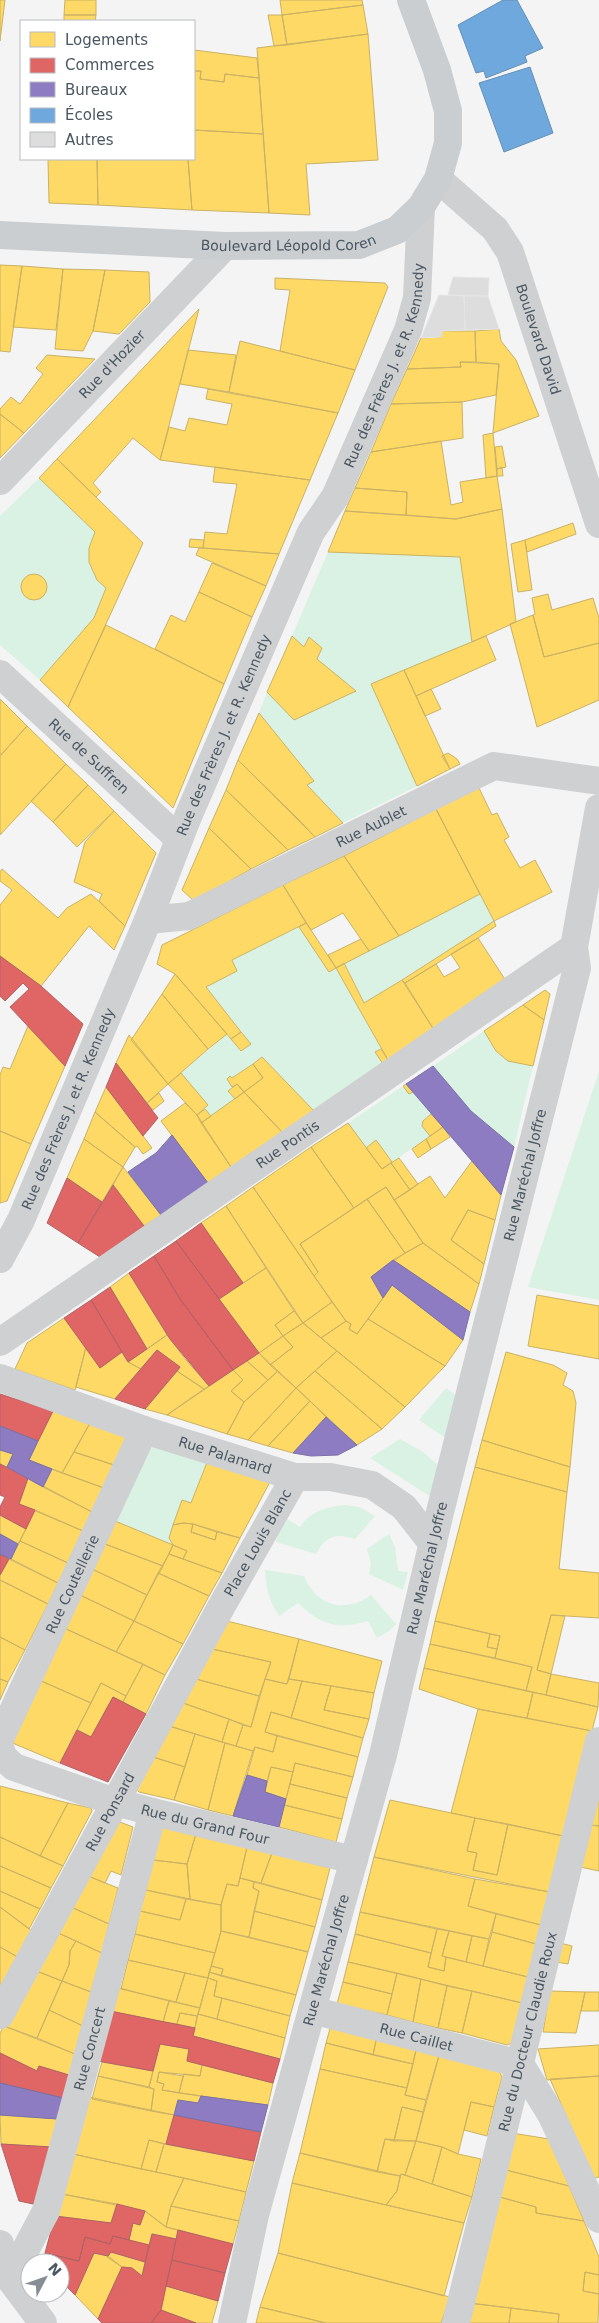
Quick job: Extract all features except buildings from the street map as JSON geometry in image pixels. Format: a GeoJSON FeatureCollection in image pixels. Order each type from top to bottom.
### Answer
{"type":"FeatureCollection","features":[{"type":"Feature","properties":{"kind":"main road","name":"Boulevard Léopold Coren"},"geometry":{"type":"LineString","coordinates":[[0,235],[225,246],[359,245],[397,230],[421,206],[438,179],[448,143],[448,110],[411,0]]}},
{"type":"Feature","properties":{"kind":"street","name":"Boulevard David"},"geometry":{"type":"LineString","coordinates":[[438,179],[495,229],[510,252],[599,524]]}},
{"type":"Feature","properties":{"kind":"street","name":"Rue des Frères J. et R. Kennedy"},"geometry":{"type":"LineString","coordinates":[[0,1259],[21,1220],[148,920],[179,838],[311,532],[335,497],[408,330],[417,298],[421,206]]}},
{"type":"Feature","properties":{"kind":"street","name":"Rue d'Hozier"},"geometry":{"type":"LineString","coordinates":[[0,481],[225,246]]}},
{"type":"Feature","properties":{"kind":"street","name":"Rue de Suffren"},"geometry":{"type":"LineString","coordinates":[[0,674],[179,838]]}},
{"type":"Feature","properties":{"kind":"street","name":"Rue Aublet"},"geometry":{"type":"LineString","coordinates":[[148,920],[189,916],[494,766],[599,781]]}},
{"type":"Feature","properties":{"kind":"street","name":"Rue Maréchal Joffre"},"geometry":{"type":"LineString","coordinates":[[232,2323],[255,2215],[383,1755],[433,1544],[577,968],[574,948],[599,808]]}},
{"type":"Feature","properties":{"kind":"street","name":"Rue Pontis"},"geometry":{"type":"LineString","coordinates":[[0,1342],[574,948]]}},
{"type":"Feature","properties":{"kind":"street","name":"Rue Palamard"},"geometry":{"type":"LineString","coordinates":[[0,1378],[144,1430],[295,1477],[330,1477],[372,1485],[404,1507],[433,1544]]}},
{"type":"Feature","properties":{"kind":"street","name":"Rue Coutellerie"},"geometry":{"type":"LineString","coordinates":[[1,1748],[144,1430]]}},
{"type":"Feature","properties":{"kind":"street","name":"Place Louis Blanc"},"geometry":{"type":"LineString","coordinates":[[220,1609],[295,1477]]}},
{"type":"Feature","properties":{"kind":"street","name":"Rue Ponsard"},"geometry":{"type":"LineString","coordinates":[[0,2015],[220,1609]]}},
{"type":"Feature","properties":{"kind":"street","name":"Rue du Docteur Claudie Roux"},"geometry":{"type":"LineString","coordinates":[[456,2323],[599,1741]]}},
{"type":"Feature","properties":{"kind":"street","name":"Rue du Grand Four"},"geometry":{"type":"LineString","coordinates":[[1,1748],[14,1767],[115,1802],[354,1860]]}},
{"type":"Feature","properties":{"kind":"street","name":"Rue Concert"},"geometry":{"type":"LineString","coordinates":[[10,2279],[46,2211],[152,1812]]}},
{"type":"Feature","properties":{"kind":"street","name":"Rue Caillet"},"geometry":{"type":"LineString","coordinates":[[312,2010],[520,2064]]}},
{"type":"Feature","properties":{"kind":"street"},"geometry":{"type":"LineString","coordinates":[[520,2064],[551,2114],[599,2219]]}},
{"type":"Feature","properties":{"kind":"street"},"geometry":{"type":"LineString","coordinates":[[0,2247],[10,2279],[43,2323]]}},
{"type":"Feature","properties":{"kind":"green space"},"geometry":{"type":"Polygon","coordinates":[[[39,478],[95,532],[90,548],[90,562],[95,575],[106,588],[94,618],[40,680],[0,645],[0,516],[39,478]]]}},
{"type":"Feature","properties":{"kind":"green space"},"geometry":{"type":"Polygon","coordinates":[[[328,552],[460,557],[472,642],[371,684],[417,786],[343,823],[307,785],[313,780],[259,713],[267,692],[356,691],[317,659],[322,648],[310,637],[304,647],[292,636],[328,552]]]}},
{"type":"Feature","properties":{"kind":"green space"},"geometry":{"type":"Polygon","coordinates":[[[480,894],[494,921],[364,1003],[344,963],[480,894]]]}},
{"type":"Feature","properties":{"kind":"green space"},"geometry":{"type":"Polygon","coordinates":[[[299,927],[329,971],[336,968],[381,1049],[375,1052],[383,1064],[314,1111],[262,1057],[232,1078],[230,1076],[227,1079],[232,1087],[228,1091],[235,1099],[211,1116],[205,1109],[208,1105],[181,1073],[227,1034],[240,1051],[251,1044],[206,987],[237,971],[232,960],[299,927]]]}},
{"type":"Feature","properties":{"kind":"green space"},"geometry":{"type":"Polygon","coordinates":[[[484,1031],[494,1047],[503,1056],[515,1062],[533,1066],[514,1147],[471,1111],[433,1066],[484,1031]]]}},
{"type":"Feature","properties":{"kind":"green space"},"geometry":{"type":"Polygon","coordinates":[[[599,1071],[599,1300],[528,1287],[599,1071]]]}},
{"type":"Feature","properties":{"kind":"green space"},"geometry":{"type":"Polygon","coordinates":[[[403,1086],[409,1094],[413,1092],[431,1114],[423,1121],[422,1126],[430,1136],[392,1162],[376,1140],[366,1148],[348,1123],[403,1086]]]}},
{"type":"Feature","properties":{"kind":"green space"},"geometry":{"type":"Polygon","coordinates":[[[446,1388],[459,1398],[447,1439],[419,1420],[446,1388]]]}},
{"type":"Feature","properties":{"kind":"green space"},"geometry":{"type":"Polygon","coordinates":[[[400,1439],[423,1452],[439,1466],[431,1497],[370,1458],[400,1439]]]}},
{"type":"Feature","properties":{"kind":"green space"},"geometry":{"type":"Polygon","coordinates":[[[154,1442],[208,1460],[191,1503],[182,1500],[169,1538],[173,1545],[115,1521],[154,1442]]]}},
{"type":"Feature","properties":{"kind":"green space"},"geometry":{"type":"Polygon","coordinates":[[[345,1505],[360,1507],[375,1516],[355,1539],[342,1536],[332,1537],[324,1543],[316,1554],[276,1542],[278,1534],[287,1519],[300,1527],[309,1517],[320,1511],[345,1505]]]}},
{"type":"Feature","properties":{"kind":"green space"},"geometry":{"type":"Polygon","coordinates":[[[389,1534],[395,1547],[398,1571],[408,1572],[403,1590],[369,1574],[371,1563],[367,1549],[389,1534]]]}},
{"type":"Feature","properties":{"kind":"green space"},"geometry":{"type":"Polygon","coordinates":[[[265,1570],[304,1576],[316,1594],[332,1604],[351,1604],[371,1595],[396,1624],[377,1638],[368,1621],[348,1625],[330,1624],[314,1616],[298,1603],[279,1616],[269,1594],[265,1570]]]}}]}
